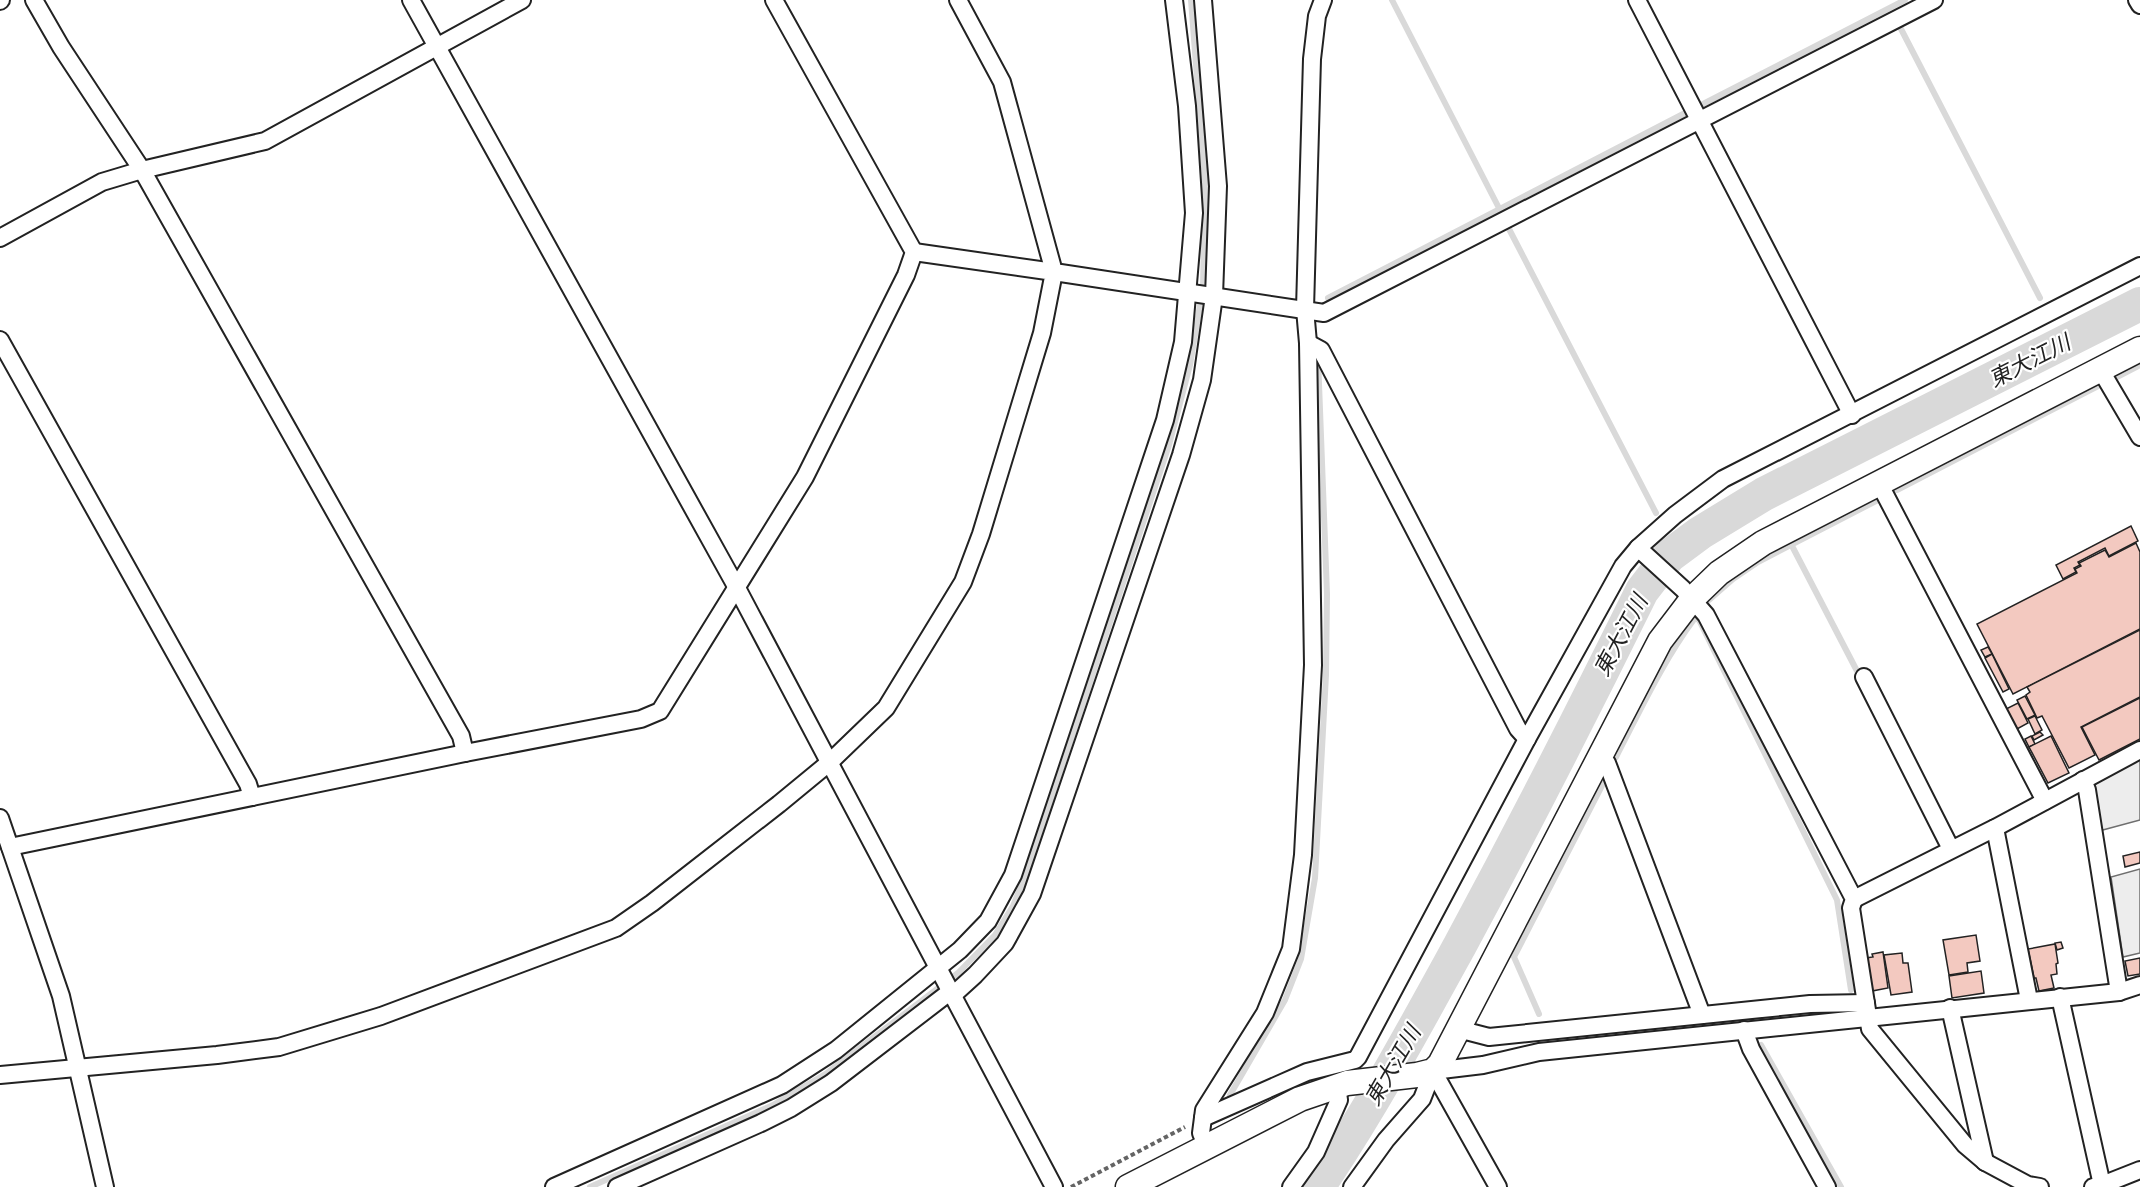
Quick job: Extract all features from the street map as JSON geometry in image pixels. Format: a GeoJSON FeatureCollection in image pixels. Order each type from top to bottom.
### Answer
{"type":"FeatureCollection","features":[{"type":"Feature","properties":{"kind":"street"},"geometry":{"type":"LineString","coordinates":[[34,0],[61,47],[142,170],[455,726],[465,753]]}},
{"type":"Feature","properties":{"kind":"street"},"geometry":{"type":"LineString","coordinates":[[411,0],[737,588],[1054,1187]]}},
{"type":"Feature","properties":{"kind":"street"},"geometry":{"type":"LineString","coordinates":[[0,238],[102,182],[142,170],[265,141],[522,0]]}},
{"type":"Feature","properties":{"kind":"street"},"geometry":{"type":"LineString","coordinates":[[10,848],[465,753],[641,719],[660,711],[805,477],[906,275],[914,252],[774,0]]}},
{"type":"Feature","properties":{"kind":"street"},"geometry":{"type":"LineString","coordinates":[[0,1075],[78,1069],[279,1047],[381,1016],[616,928],[652,903],[779,804],[830,762],[886,708],[963,582],[981,534],[1042,333],[1054,272],[1002,82],[958,0]]}},
{"type":"Feature","properties":{"kind":"street"},"geometry":{"type":"LineString","coordinates":[[554,1187],[782,1084],[836,1050],[940,970],[988,921],[1013,875],[1165,420],[1183,342],[1191,293],[1194,213],[1187,106],[1174,0]]}},
{"type":"Feature","properties":{"kind":"street"},"geometry":{"type":"LineString","coordinates":[[617,1187],[761,1123],[831,1083],[975,975],[1005,943],[1032,894],[1181,455],[1202,380],[1212,296],[1218,186],[1203,0]]}},
{"type":"Feature","properties":{"kind":"street"},"geometry":{"type":"LineString","coordinates":[[1207,1147],[1201,1133],[1204,1110],[1265,1013],[1291,949],[1304,855],[1313,665],[1308,343],[1305,309],[1312,59],[1317,16],[1323,0]]}},
{"type":"Feature","properties":{"kind":"street"},"geometry":{"type":"LineString","coordinates":[[1637,0],[1852,415]]}},
{"type":"Feature","properties":{"kind":"street"},"geometry":{"type":"LineString","coordinates":[[914,252],[1324,313],[1934,0]]}},
{"type":"Feature","properties":{"kind":"street"},"geometry":{"type":"LineString","coordinates":[[2137,0],[2140,5]]}},
{"type":"Feature","properties":{"kind":"street"},"geometry":{"type":"LineString","coordinates":[[1203,1118],[1307,1072],[1355,1060],[1358,1057],[1527,739],[1623,566],[1675,515],[1723,479],[2140,266]]}},
{"type":"Feature","properties":{"kind":"street"},"geometry":{"type":"LineString","coordinates":[[0,340],[242,774],[252,797]]}},
{"type":"Feature","properties":{"kind":"street"},"geometry":{"type":"LineString","coordinates":[[1308,343],[1321,350],[1518,729],[1527,739]]}},
{"type":"Feature","properties":{"kind":"street"},"geometry":{"type":"LineString","coordinates":[[1425,1073],[1440,1064],[1660,641],[1687,594],[1763,543],[2140,349]]}},
{"type":"Feature","properties":{"kind":"street"},"geometry":{"type":"LineString","coordinates":[[2100,369],[2140,437]]}},
{"type":"Feature","properties":{"kind":"street"},"geometry":{"type":"LineString","coordinates":[[1879,483],[2045,801]]}},
{"type":"Feature","properties":{"kind":"street"},"geometry":{"type":"LineString","coordinates":[[1641,550],[1706,615],[1854,899]]}},
{"type":"Feature","properties":{"kind":"street"},"geometry":{"type":"LineString","coordinates":[[1864,677],[1951,849]]}},
{"type":"Feature","properties":{"kind":"street"},"geometry":{"type":"LineString","coordinates":[[2040,1187],[2028,1185],[1985,1162],[1965,1145],[1870,1029],[1851,908],[1854,899],[1995,828],[2140,750]]}},
{"type":"Feature","properties":{"kind":"street"},"geometry":{"type":"LineString","coordinates":[[1600,757],[1607,763],[1702,1015]]}},
{"type":"Feature","properties":{"kind":"street"},"geometry":{"type":"LineString","coordinates":[[2083,780],[2087,790],[2119,992]]}},
{"type":"Feature","properties":{"kind":"street"},"geometry":{"type":"LineString","coordinates":[[0,818],[61,996],[105,1187]]}},
{"type":"Feature","properties":{"kind":"street"},"geometry":{"type":"LineString","coordinates":[[1995,828],[2029,1000]]}},
{"type":"Feature","properties":{"kind":"street"},"geometry":{"type":"LineString","coordinates":[[1458,1029],[1489,1037],[1810,1004],[1867,1010],[1950,1008],[2119,992],[2140,986]]}},
{"type":"Feature","properties":{"kind":"street"},"geometry":{"type":"LineString","coordinates":[[2060,997],[2097,1186],[2140,1170]]}},
{"type":"Feature","properties":{"kind":"street"},"geometry":{"type":"LineString","coordinates":[[1950,1008],[1985,1162]]}},
{"type":"Feature","properties":{"kind":"street"},"geometry":{"type":"LineString","coordinates":[[1128,1187],[1300,1099],[1342,1084],[1483,1065],[1539,1052],[1744,1030],[1867,1010]]}},
{"type":"Feature","properties":{"kind":"street"},"geometry":{"type":"LineString","coordinates":[[1744,1030],[1751,1049],[1827,1187]]}},
{"type":"Feature","properties":{"kind":"street"},"geometry":{"type":"LineString","coordinates":[[1352,1187],[1386,1140],[1422,1100],[1425,1073]]}},
{"type":"Feature","properties":{"kind":"street"},"geometry":{"type":"LineString","coordinates":[[1425,1073],[1498,1187]]}},
{"type":"Feature","properties":{"kind":"street"},"geometry":{"type":"LineString","coordinates":[[1292,1187],[1316,1152],[1339,1101],[1342,1084]]}},
{"type":"Feature","properties":{"kind":"path"},"geometry":{"type":"LineString","coordinates":[[1071,1187],[1203,1118]]}},
{"type":"Feature","properties":{"kind":"shaded area"},"geometry":{"type":"Polygon","coordinates":[[[2140,759],[2140,820],[2099,831],[2092,790],[2095,784],[2140,759]]]}},
{"type":"Feature","properties":{"kind":"shaded area"},"geometry":{"type":"Polygon","coordinates":[[[2140,869],[2140,953],[2123,957],[2111,877],[2140,869]]]}},
{"type":"Feature","properties":{"kind":"building"},"geometry":{"type":"Polygon","coordinates":[[[2131,526],[2138,541],[2109,556],[2105,548],[2078,562],[2080,565],[2074,568],[2076,572],[2063,579],[2056,565],[2131,526]]]}},
{"type":"Feature","properties":{"kind":"building"},"geometry":{"type":"Polygon","coordinates":[[[2136,543],[2140,552],[2140,629],[2013,694],[1977,624],[2077,573],[2075,569],[2081,566],[2079,563],[2105,550],[2109,557],[2136,543]]]}},
{"type":"Feature","properties":{"kind":"building"},"geometry":{"type":"Polygon","coordinates":[[[2140,630],[2140,697],[2081,727],[2095,755],[2069,768],[2042,716],[2037,718],[2026,695],[2030,692],[2027,687],[2140,630]]]}},
{"type":"Feature","properties":{"kind":"building"},"geometry":{"type":"Polygon","coordinates":[[[1988,647],[1992,654],[1985,657],[1981,650],[1988,647]]]}},
{"type":"Feature","properties":{"kind":"building"},"geometry":{"type":"Polygon","coordinates":[[[1992,654],[2009,689],[2003,692],[1985,658],[1992,654]]]}},
{"type":"Feature","properties":{"kind":"building"},"geometry":{"type":"Polygon","coordinates":[[[2025,696],[2035,715],[2027,719],[2017,700],[2025,696]]]}},
{"type":"Feature","properties":{"kind":"building"},"geometry":{"type":"Polygon","coordinates":[[[2140,698],[2140,739],[2099,760],[2082,727],[2140,698]]]}},
{"type":"Feature","properties":{"kind":"building"},"geometry":{"type":"Polygon","coordinates":[[[2018,703],[2028,723],[2017,729],[2006,709],[2018,703]]]}},
{"type":"Feature","properties":{"kind":"building"},"geometry":{"type":"Polygon","coordinates":[[[2035,716],[2042,730],[2035,734],[2028,719],[2035,716]]]}},
{"type":"Feature","properties":{"kind":"building"},"geometry":{"type":"Polygon","coordinates":[[[2040,732],[2043,735],[2034,740],[2032,736],[2040,732]]]}},
{"type":"Feature","properties":{"kind":"building"},"geometry":{"type":"Polygon","coordinates":[[[2031,736],[2035,744],[2029,747],[2025,739],[2031,736]]]}},
{"type":"Feature","properties":{"kind":"building"},"geometry":{"type":"Polygon","coordinates":[[[2051,736],[2069,773],[2048,783],[2029,747],[2051,736]]]}},
{"type":"Feature","properties":{"kind":"building"},"geometry":{"type":"Polygon","coordinates":[[[2140,852],[2140,863],[2125,867],[2123,856],[2140,852]]]}},
{"type":"Feature","properties":{"kind":"building"},"geometry":{"type":"Polygon","coordinates":[[[1976,935],[1980,961],[1967,963],[1968,972],[1949,975],[1943,940],[1976,935]]]}},
{"type":"Feature","properties":{"kind":"building"},"geometry":{"type":"Polygon","coordinates":[[[2061,942],[2063,948],[2057,950],[2055,943],[2061,942]]]}},
{"type":"Feature","properties":{"kind":"building"},"geometry":{"type":"Polygon","coordinates":[[[2055,944],[2058,963],[2056,964],[2057,974],[2051,975],[2054,988],[2039,991],[2028,949],[2055,944]]]}},
{"type":"Feature","properties":{"kind":"building"},"geometry":{"type":"Polygon","coordinates":[[[1883,952],[1888,988],[1872,991],[1866,958],[1883,952]]]}},
{"type":"Feature","properties":{"kind":"building"},"geometry":{"type":"Polygon","coordinates":[[[1902,953],[1903,963],[1908,963],[1912,992],[1891,995],[1884,955],[1902,953]]]}},
{"type":"Feature","properties":{"kind":"building"},"geometry":{"type":"Polygon","coordinates":[[[2140,958],[2140,974],[2128,976],[2125,961],[2140,958]]]}},
{"type":"Feature","properties":{"kind":"building"},"geometry":{"type":"Polygon","coordinates":[[[1981,971],[1984,993],[1952,998],[1949,976],[1981,971]]]}},
{"type":"Feature","properties":{"kind":"waterway"},"geometry":{"type":"LineString","coordinates":[[590,1187],[773,1105],[827,1073],[958,973],[995,935],[1013,906],[1025,877],[1169,445],[1190,365],[1203,287],[1205,181],[1191,0]]}},
{"type":"Feature","properties":{"kind":"waterway"},"geometry":{"type":"LineString","coordinates":[[1392,0],[1501,212]]}},
{"type":"Feature","properties":{"kind":"waterway"},"geometry":{"type":"LineString","coordinates":[[1703,104],[1905,0]]}},
{"type":"Feature","properties":{"kind":"waterway"},"geometry":{"type":"LineString","coordinates":[[1900,27],[2040,298]]}},
{"type":"Feature","properties":{"kind":"waterway"},"geometry":{"type":"LineString","coordinates":[[1328,298],[1685,113]]}},
{"type":"Feature","properties":{"kind":"waterway"},"geometry":{"type":"LineString","coordinates":[[1508,227],[1656,513]]}},
{"type":"Feature","properties":{"kind":"waterway","name":"東大江川"},"geometry":{"type":"LineString","coordinates":[[1318,1187],[1374,1099],[1459,947],[1575,726],[1642,591],[1669,556],[1700,533],[1764,494],[2140,304]]}},
{"type":"Feature","properties":{"kind":"waterway"},"geometry":{"type":"LineString","coordinates":[[1230,1095],[1285,1000],[1301,959],[1315,878],[1326,675],[1327,594],[1318,357]]}},
{"type":"Feature","properties":{"kind":"waterway"},"geometry":{"type":"LineString","coordinates":[[2117,377],[2140,365]]}},
{"type":"Feature","properties":{"kind":"waterway"},"geometry":{"type":"LineString","coordinates":[[1897,490],[2102,384]]}},
{"type":"Feature","properties":{"kind":"waterway"},"geometry":{"type":"LineString","coordinates":[[1709,600],[1733,579],[1758,562],[1878,500]]}},
{"type":"Feature","properties":{"kind":"waterway"},"geometry":{"type":"LineString","coordinates":[[1791,544],[1857,671]]}},
{"type":"Feature","properties":{"kind":"waterway"},"geometry":{"type":"LineString","coordinates":[[1616,757],[1673,651],[1695,618],[1699,620],[1837,900],[1851,990]]}},
{"type":"Feature","properties":{"kind":"waterway"},"geometry":{"type":"LineString","coordinates":[[1539,1014],[1514,957],[1606,778]]}},
{"type":"Feature","properties":{"kind":"waterway"},"geometry":{"type":"LineString","coordinates":[[1761,1045],[1841,1187]]}}]}
